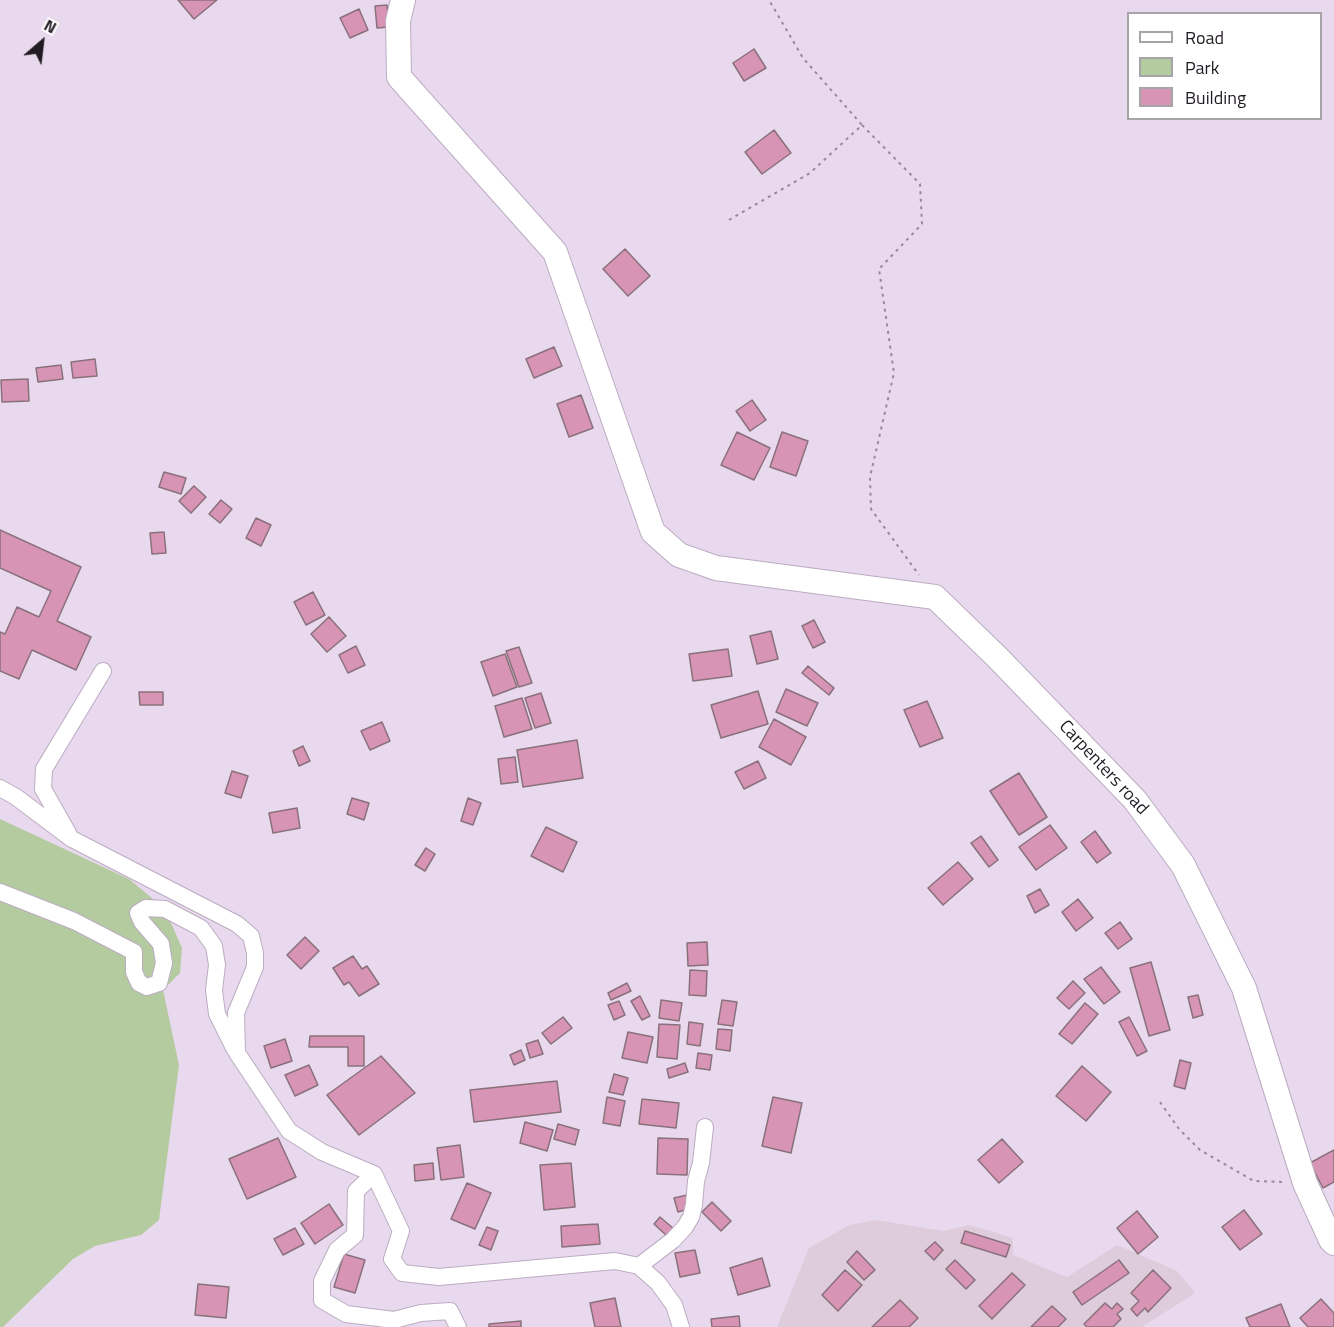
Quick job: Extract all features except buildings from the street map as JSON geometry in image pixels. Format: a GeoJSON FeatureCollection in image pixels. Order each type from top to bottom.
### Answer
{"type":"FeatureCollection","features":[{"type":"Feature","properties":{"kind":"street"},"geometry":{"type":"LineString","coordinates":[[403,0],[398,21],[399,76],[555,252],[653,532],[679,555],[716,568],[935,597]]}},
{"type":"Feature","properties":{"kind":"street","name":"Carpenters road"},"geometry":{"type":"LineString","coordinates":[[935,597],[998,658],[1135,800],[1183,865],[1244,988],[1305,1183],[1334,1243]]}},
{"type":"Feature","properties":{"kind":"street"},"geometry":{"type":"LineString","coordinates":[[72,839],[43,789],[44,769],[104,671]]}},
{"type":"Feature","properties":{"kind":"street"},"geometry":{"type":"LineString","coordinates":[[0,788],[16,797],[72,839],[237,924],[251,936],[255,967],[236,1013],[237,1053]]}},
{"type":"Feature","properties":{"kind":"street"},"geometry":{"type":"LineString","coordinates":[[0,892],[74,921],[134,952],[134,972],[139,983],[147,987],[159,983],[164,963],[161,944],[142,922],[138,913],[146,908],[165,909],[201,928],[214,946],[217,965],[214,990],[217,1014],[237,1053],[290,1131],[322,1152],[374,1174],[401,1231],[392,1259],[402,1273],[439,1276],[615,1261],[639,1266],[658,1283],[674,1305],[681,1327]]}},
{"type":"Feature","properties":{"kind":"street"},"geometry":{"type":"LineString","coordinates":[[639,1266],[674,1240],[686,1227],[691,1217],[705,1128]]}},
{"type":"Feature","properties":{"kind":"street"},"geometry":{"type":"LineString","coordinates":[[374,1174],[356,1191],[355,1235],[337,1250],[322,1281],[322,1300],[346,1314],[394,1320],[421,1313],[450,1311],[458,1327]]}},
{"type":"Feature","properties":{"kind":"path"},"geometry":{"type":"LineString","coordinates":[[769,0],[803,58],[862,125],[920,184],[922,224],[879,269],[894,373],[870,477],[871,509],[935,597]]}},
{"type":"Feature","properties":{"kind":"path"},"geometry":{"type":"LineString","coordinates":[[729,220],[810,173],[862,125]]}},
{"type":"Feature","properties":{"kind":"path"},"geometry":{"type":"LineString","coordinates":[[1160,1102],[1179,1129],[1200,1150],[1254,1181],[1305,1183]]}},
{"type":"Feature","properties":{"kind":"shaded area"},"geometry":{"type":"Polygon","coordinates":[[[876,1220],[943,1231],[969,1225],[1013,1238],[1013,1255],[1067,1277],[1117,1245],[1177,1271],[1195,1293],[1142,1327],[777,1327],[809,1248],[849,1225],[876,1220]]]}},
{"type":"Feature","properties":{"kind":"green space"},"geometry":{"type":"Polygon","coordinates":[[[0,819],[129,879],[165,909],[182,948],[180,973],[163,990],[179,1065],[159,1220],[141,1235],[95,1246],[73,1259],[3,1327],[0,1327],[0,819]]]}}]}
